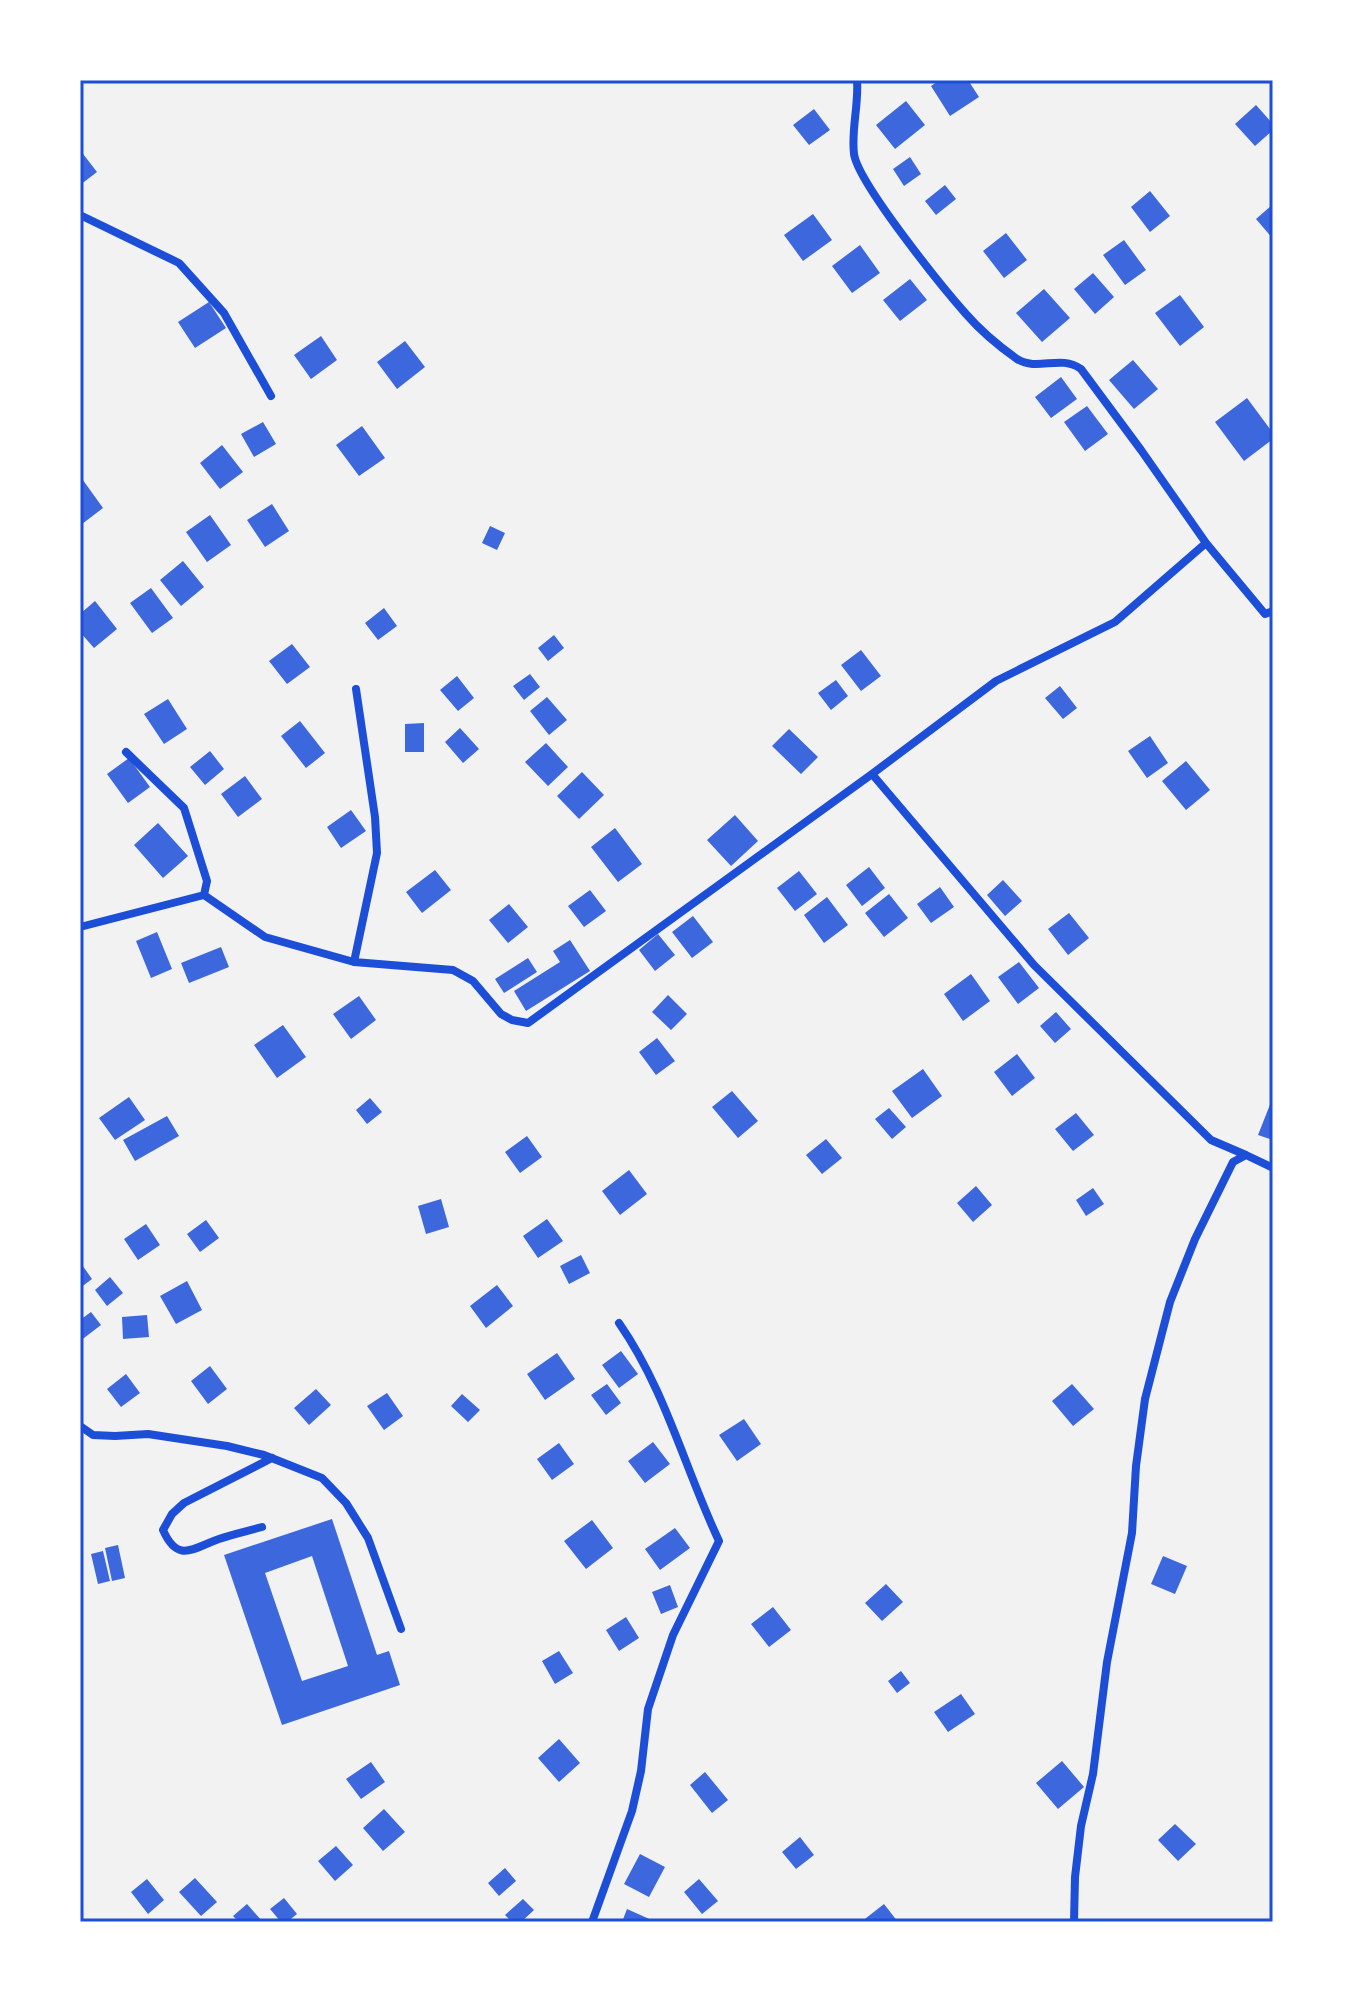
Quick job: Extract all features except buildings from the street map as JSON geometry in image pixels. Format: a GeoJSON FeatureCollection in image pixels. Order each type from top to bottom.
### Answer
{"type":"FeatureCollection","features":[{"type":"Feature","properties":{"kind":"street"},"geometry":{"type":"LineString","coordinates":[[857,80],[854,156],[884,208],[968,316],[1027,365],[1064,361],[1081,369],[1206,543],[1265,614],[1273,611]]}},
{"type":"Feature","properties":{"kind":"street"},"geometry":{"type":"LineString","coordinates":[[80,215],[179,263],[224,313],[271,396]]}},
{"type":"Feature","properties":{"kind":"street"},"geometry":{"type":"LineString","coordinates":[[80,927],[204,895],[265,937],[354,962],[453,970],[473,981],[501,1014],[528,1023],[996,681],[1115,622],[1206,543]]}},
{"type":"Feature","properties":{"kind":"street"},"geometry":{"type":"LineString","coordinates":[[354,962],[377,853],[375,817],[356,689]]}},
{"type":"Feature","properties":{"kind":"street"},"geometry":{"type":"LineString","coordinates":[[126,752],[184,808],[207,881],[204,895]]}},
{"type":"Feature","properties":{"kind":"street"},"geometry":{"type":"LineString","coordinates":[[872,774],[1034,965],[1211,1140],[1273,1168]]}},
{"type":"Feature","properties":{"kind":"street"},"geometry":{"type":"LineString","coordinates":[[1074,1922],[1081,1826],[1093,1774],[1107,1662],[1132,1533],[1136,1466],[1145,1399],[1170,1302],[1190,1251],[1233,1162],[1246,1155]]}},
{"type":"Feature","properties":{"kind":"street"},"geometry":{"type":"LineString","coordinates":[[592,1922],[632,1811],[641,1771],[648,1709],[673,1635],[719,1541],[697,1494],[680,1443],[644,1365],[619,1323]]}},
{"type":"Feature","properties":{"kind":"street"},"geometry":{"type":"LineString","coordinates":[[80,1426],[93,1435],[148,1434],[227,1446],[272,1458],[322,1478],[346,1503],[368,1538],[401,1629]]}},
{"type":"Feature","properties":{"kind":"street"},"geometry":{"type":"LineString","coordinates":[[262,1527],[218,1539],[191,1551],[179,1550],[169,1544],[163,1530],[172,1514],[184,1503],[272,1458]]}}]}
